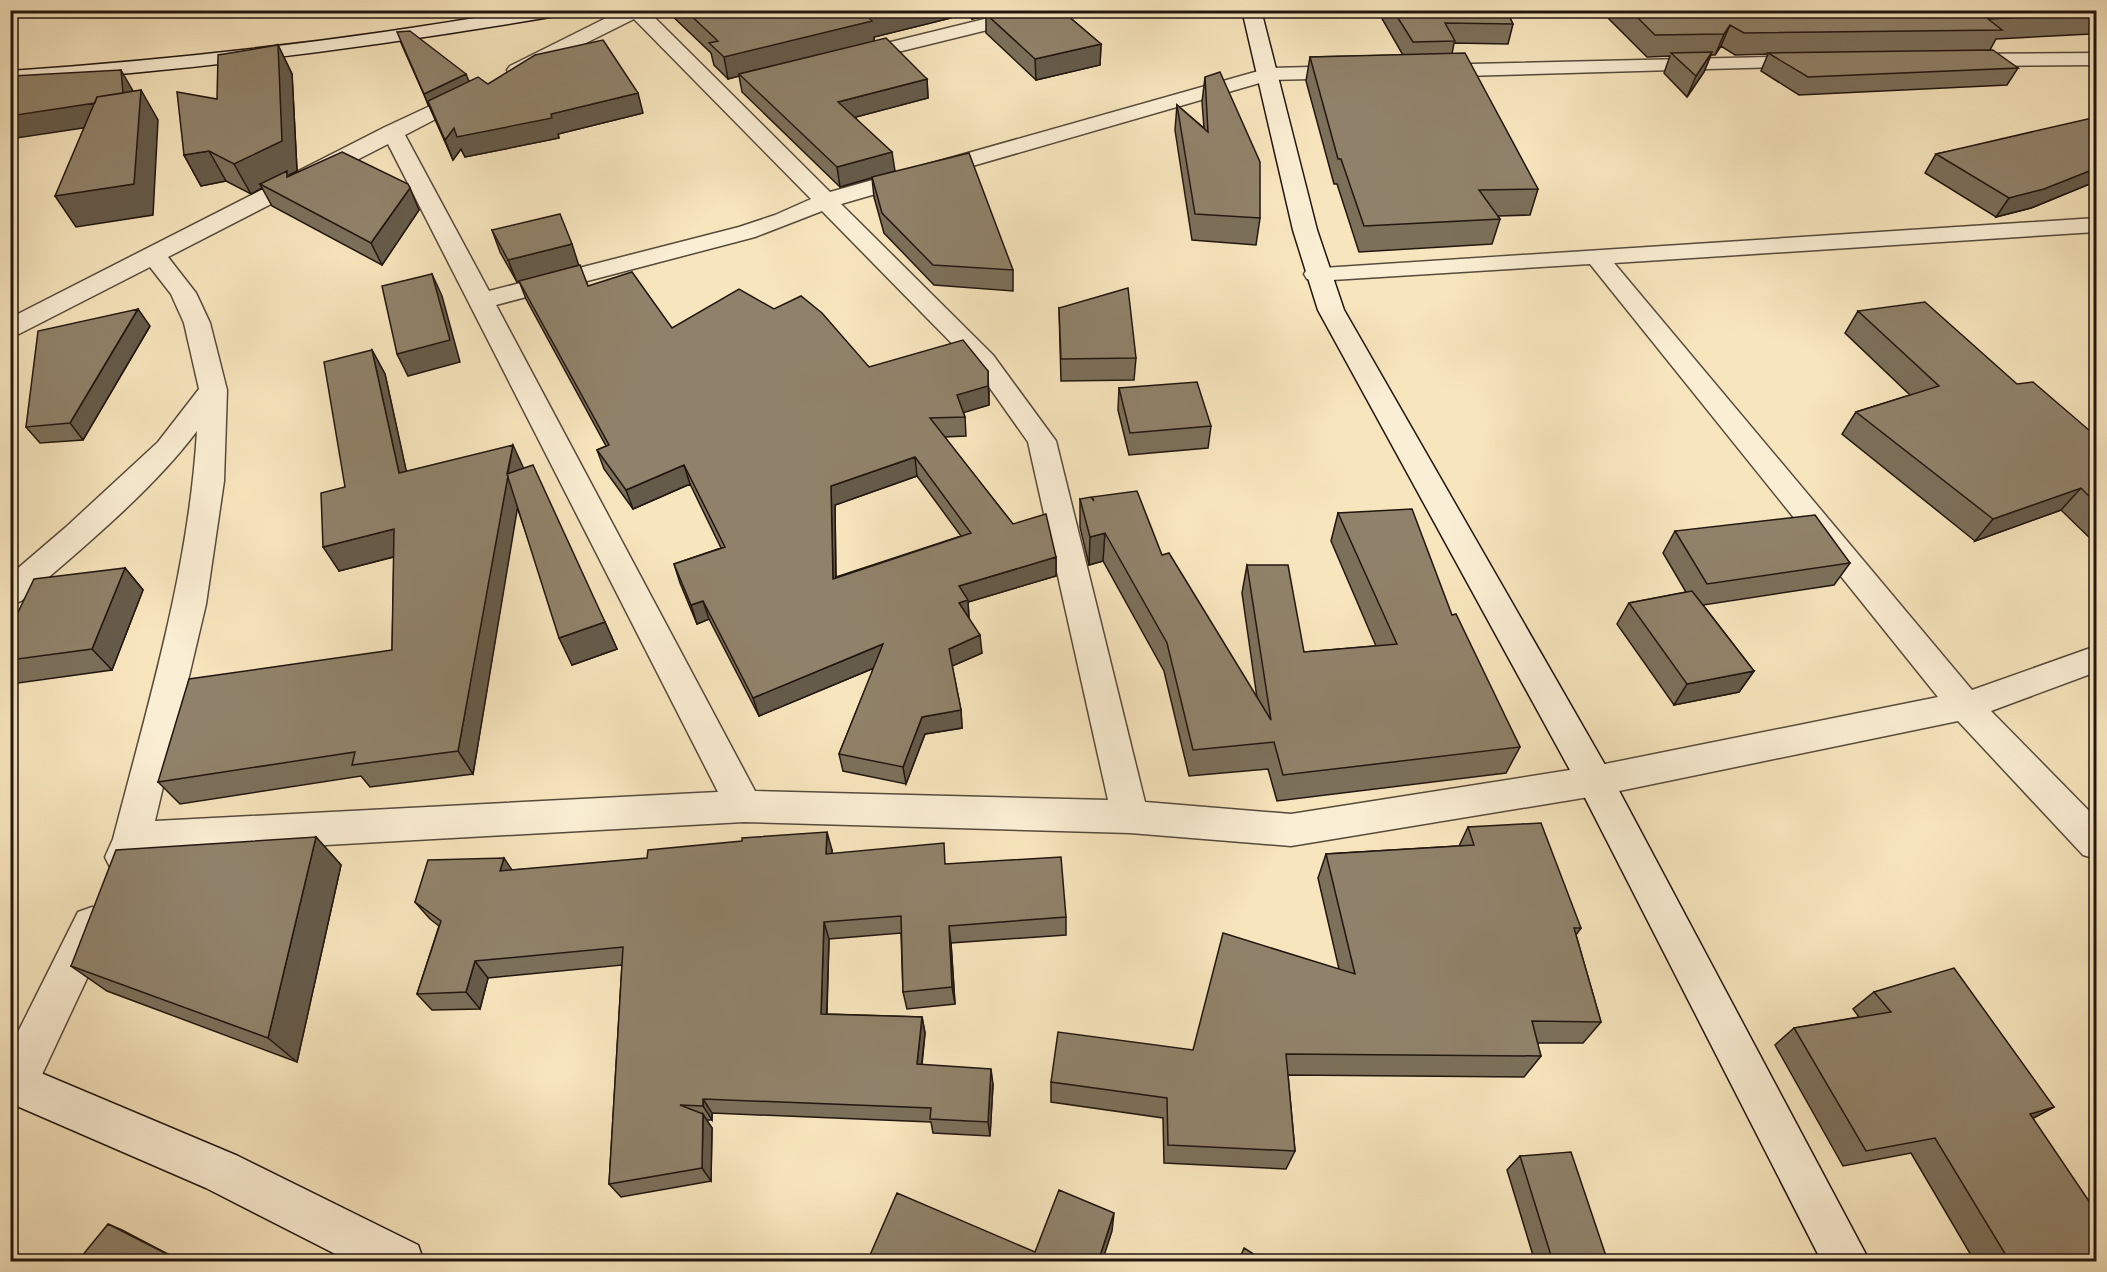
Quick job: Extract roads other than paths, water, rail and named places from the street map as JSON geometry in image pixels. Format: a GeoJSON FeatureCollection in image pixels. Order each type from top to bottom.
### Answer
{"type":"FeatureCollection","features":[{"type":"Feature","properties":{"kind":"street"},"geometry":{"type":"LineString","coordinates":[[10,77],[126,70],[296,51],[444,30],[556,10]]}},
{"type":"Feature","properties":{"kind":"street"},"geometry":{"type":"LineString","coordinates":[[829,63],[1046,10]]}},
{"type":"Feature","properties":{"kind":"street"},"geometry":{"type":"LineString","coordinates":[[1251,10],[1269,74],[1306,240],[1316,274],[1331,310],[1594,781],[1847,1262]]}},
{"type":"Feature","properties":{"kind":"street"},"geometry":{"type":"LineString","coordinates":[[10,328],[393,132],[636,11],[727,88],[825,201],[984,361],[1042,441],[1131,817]]}},
{"type":"Feature","properties":{"kind":"street"},"geometry":{"type":"LineString","coordinates":[[1945,60],[2097,59]]}},
{"type":"Feature","properties":{"kind":"street"},"geometry":{"type":"LineString","coordinates":[[1412,71],[1827,61]]}},
{"type":"Feature","properties":{"kind":"street"},"geometry":{"type":"LineString","coordinates":[[481,301],[747,232],[783,220],[825,201],[1269,74],[1376,72]]}},
{"type":"Feature","properties":{"kind":"street"},"geometry":{"type":"LineString","coordinates":[[393,132],[744,806]]}},
{"type":"Feature","properties":{"kind":"street"},"geometry":{"type":"LineString","coordinates":[[1316,274],[2097,225]]}},
{"type":"Feature","properties":{"kind":"street"},"geometry":{"type":"LineString","coordinates":[[154,256],[183,293],[197,323],[213,390],[209,481],[190,604],[132,839],[14,1082],[222,1172],[401,1262]]}},
{"type":"Feature","properties":{"kind":"street"},"geometry":{"type":"LineString","coordinates":[[1596,256],[1965,706],[2097,843]]}},
{"type":"Feature","properties":{"kind":"street"},"geometry":{"type":"LineString","coordinates":[[10,593],[77,535],[168,449],[213,390]]}},
{"type":"Feature","properties":{"kind":"street"},"geometry":{"type":"LineString","coordinates":[[132,839],[744,806],[1131,817],[1292,830],[1594,781],[1965,706],[2097,659]]}}]}
